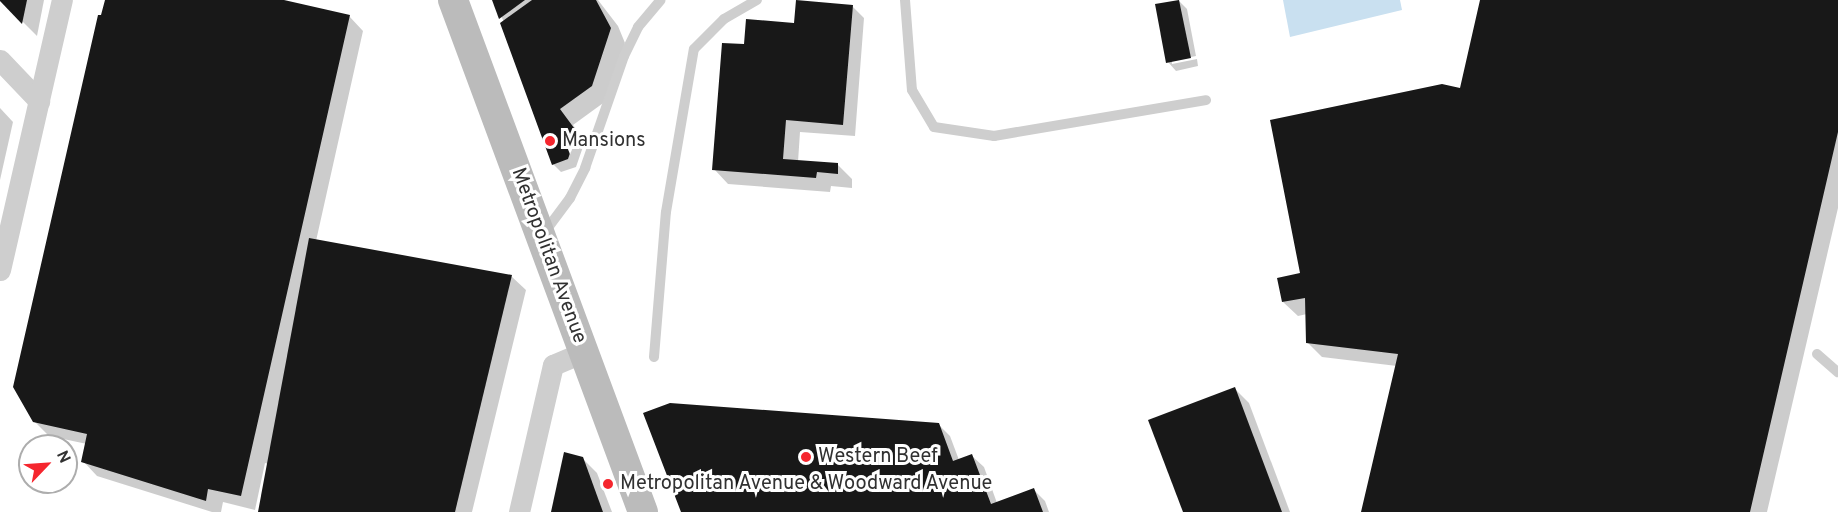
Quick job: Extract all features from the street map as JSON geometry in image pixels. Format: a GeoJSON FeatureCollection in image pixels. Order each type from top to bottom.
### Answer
{"type":"FeatureCollection","features":[{"type":"Feature","properties":{"kind":"main road","name":"Metropolitan Avenue"},"geometry":{"type":"LineString","coordinates":[[453,0],[542,235],[642,512]]}},
{"type":"Feature","properties":{"kind":"street"},"geometry":{"type":"LineString","coordinates":[[0,270],[62,0]]}},
{"type":"Feature","properties":{"kind":"street"},"geometry":{"type":"LineString","coordinates":[[0,60],[39,101]]}},
{"type":"Feature","properties":{"kind":"street"},"geometry":{"type":"LineString","coordinates":[[519,512],[553,365],[584,352]]}},
{"type":"Feature","properties":{"kind":"lane"},"geometry":{"type":"LineString","coordinates":[[542,235],[570,198],[585,168],[624,56],[638,27],[661,0]]}},
{"type":"Feature","properties":{"kind":"lane"},"geometry":{"type":"LineString","coordinates":[[654,357],[666,212],[694,49],[724,19],[757,0]]}},
{"type":"Feature","properties":{"kind":"lane"},"geometry":{"type":"LineString","coordinates":[[905,0],[912,90],[934,127],[994,136],[1206,100]]}},
{"type":"Feature","properties":{"kind":"lane"},"geometry":{"type":"LineString","coordinates":[[1817,354],[1838,372]]}},
{"type":"Feature","properties":{"kind":"water"},"geometry":{"type":"Polygon","coordinates":[[[1283,0],[1400,0],[1402,10],[1290,37],[1283,0]]]}},
{"type":"Feature","properties":{"kind":"building"},"geometry":{"type":"Polygon","coordinates":[[[27,0],[22,24],[0,1],[27,0]]]}},
{"type":"Feature","properties":{"kind":"building"},"geometry":{"type":"Polygon","coordinates":[[[105,0],[284,0],[350,15],[241,496],[208,489],[206,501],[81,462],[87,434],[33,422],[13,387],[98,15],[101,15],[105,0]]]}},
{"type":"Feature","properties":{"kind":"building"},"geometry":{"type":"Polygon","coordinates":[[[492,0],[525,0],[499,19],[492,0]]]}},
{"type":"Feature","properties":{"kind":"building"},"geometry":{"type":"Polygon","coordinates":[[[532,0],[596,0],[611,28],[592,86],[560,109],[577,132],[568,159],[552,165],[500,23],[532,0]]]}},
{"type":"Feature","properties":{"kind":"building"},"geometry":{"type":"Polygon","coordinates":[[[796,0],[853,5],[843,125],[786,120],[783,159],[838,163],[838,174],[817,172],[816,178],[712,170],[722,43],[744,44],[746,19],[794,23],[796,0]]]}},
{"type":"Feature","properties":{"kind":"building"},"geometry":{"type":"Polygon","coordinates":[[[1179,0],[1191,58],[1166,63],[1155,4],[1179,0]]]}},
{"type":"Feature","properties":{"kind":"building"},"geometry":{"type":"Polygon","coordinates":[[[1480,0],[1838,0],[1838,132],[1750,512],[1361,512],[1398,354],[1306,343],[1305,298],[1282,302],[1277,278],[1300,273],[1270,120],[1442,84],[1460,88],[1480,0]]]}},
{"type":"Feature","properties":{"kind":"building"},"geometry":{"type":"Polygon","coordinates":[[[309,238],[512,275],[455,512],[258,512],[309,238]]]}},
{"type":"Feature","properties":{"kind":"building"},"geometry":{"type":"Polygon","coordinates":[[[1235,387],[1282,512],[1183,512],[1148,420],[1235,387]]]}},
{"type":"Feature","properties":{"kind":"building","name":"Western Beef"},"geometry":{"type":"Polygon","coordinates":[[[670,403],[939,423],[953,461],[972,454],[991,504],[1034,488],[1043,512],[681,512],[643,413],[670,403]]]}},
{"type":"Feature","properties":{"kind":"building"},"geometry":{"type":"Polygon","coordinates":[[[564,452],[583,457],[603,512],[551,512],[564,452]]]}},
{"type":"Feature","properties":{"kind":"place","name":"Mansions"},"geometry":{"type":"Point","coordinates":[550,141]}},
{"type":"Feature","properties":{"kind":"place","name":"Western Beef"},"geometry":{"type":"Point","coordinates":[806,457]}},
{"type":"Feature","properties":{"kind":"place","name":"Metropolitan Avenue & Woodward Avenue"},"geometry":{"type":"Point","coordinates":[608,484]}}]}
